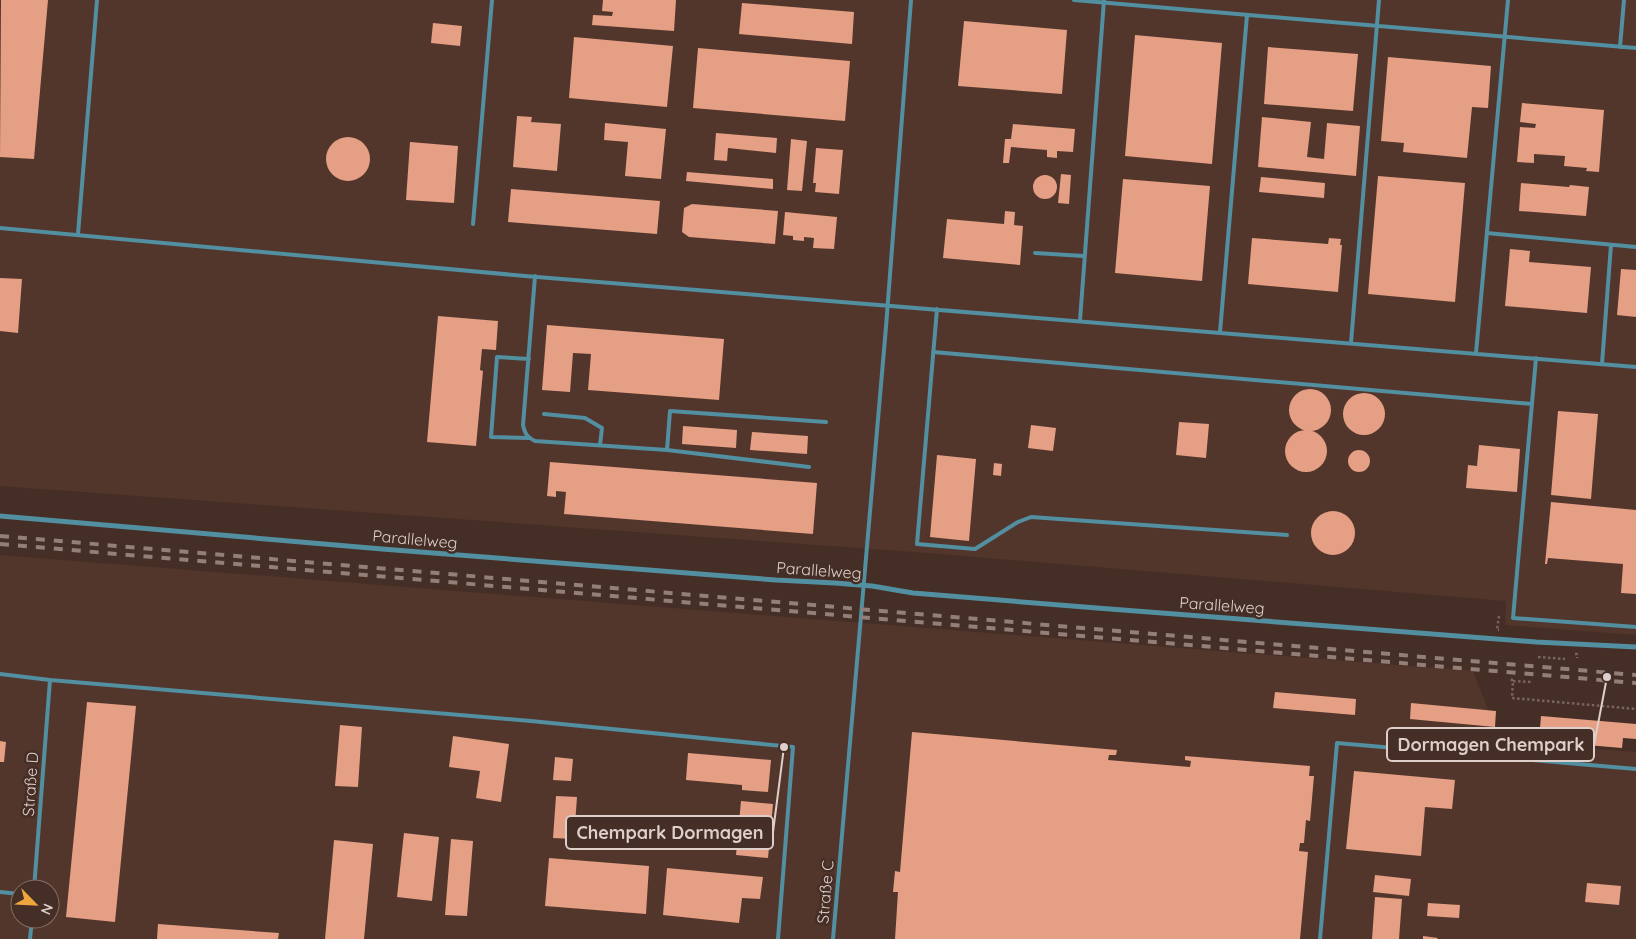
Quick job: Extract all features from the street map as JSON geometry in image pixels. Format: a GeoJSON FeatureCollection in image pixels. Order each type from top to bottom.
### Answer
{"type":"FeatureCollection","features":[{"type":"Feature","properties":{"kind":"street","name":"Parallelweg"},"geometry":{"type":"LineString","coordinates":[[0,516],[382,550],[872,586],[913,593],[1078,607],[1636,648]]}},
{"type":"Feature","properties":{"kind":"lane"},"geometry":{"type":"LineString","coordinates":[[78,234],[98,0]]}},
{"type":"Feature","properties":{"kind":"lane"},"geometry":{"type":"LineString","coordinates":[[473,224],[492,0]]}},
{"type":"Feature","properties":{"kind":"lane","name":"Straße C"},"geometry":{"type":"LineString","coordinates":[[834,939],[888,304],[911,0]]}},
{"type":"Feature","properties":{"kind":"lane"},"geometry":{"type":"LineString","coordinates":[[1074,0],[1636,48]]}},
{"type":"Feature","properties":{"kind":"lane"},"geometry":{"type":"LineString","coordinates":[[1351,343],[1378,0]]}},
{"type":"Feature","properties":{"kind":"lane"},"geometry":{"type":"LineString","coordinates":[[1476,353],[1508,0]]}},
{"type":"Feature","properties":{"kind":"lane"},"geometry":{"type":"LineString","coordinates":[[1620,47],[1624,0]]}},
{"type":"Feature","properties":{"kind":"lane"},"geometry":{"type":"LineString","coordinates":[[1080,320],[1103,1]]}},
{"type":"Feature","properties":{"kind":"lane"},"geometry":{"type":"LineString","coordinates":[[1220,332],[1247,15]]}},
{"type":"Feature","properties":{"kind":"lane"},"geometry":{"type":"LineString","coordinates":[[0,228],[535,276],[1636,367]]}},
{"type":"Feature","properties":{"kind":"lane"},"geometry":{"type":"LineString","coordinates":[[1486,233],[1636,247]]}},
{"type":"Feature","properties":{"kind":"lane"},"geometry":{"type":"LineString","coordinates":[[1602,364],[1611,245]]}},
{"type":"Feature","properties":{"kind":"lane"},"geometry":{"type":"LineString","coordinates":[[1034,253],[1084,256]]}},
{"type":"Feature","properties":{"kind":"lane"},"geometry":{"type":"LineString","coordinates":[[529,438],[525,434],[523,424],[535,276]]}},
{"type":"Feature","properties":{"kind":"lane"},"geometry":{"type":"LineString","coordinates":[[937,308],[916,544],[975,549],[1018,522],[1031,517],[1287,535]]}},
{"type":"Feature","properties":{"kind":"lane"},"geometry":{"type":"LineString","coordinates":[[933,352],[1532,404]]}},
{"type":"Feature","properties":{"kind":"lane"},"geometry":{"type":"LineString","coordinates":[[529,359],[497,357],[492,437],[529,438],[667,450],[809,467]]}},
{"type":"Feature","properties":{"kind":"lane"},"geometry":{"type":"LineString","coordinates":[[1536,358],[1513,618],[1636,626]]}},
{"type":"Feature","properties":{"kind":"lane"},"geometry":{"type":"LineString","coordinates":[[667,450],[670,411],[826,422]]}},
{"type":"Feature","properties":{"kind":"lane"},"geometry":{"type":"LineString","coordinates":[[544,414],[585,418],[602,428],[600,445]]}},
{"type":"Feature","properties":{"kind":"lane"},"geometry":{"type":"LineString","coordinates":[[0,674],[50,680],[531,721],[793,747],[778,939]]}},
{"type":"Feature","properties":{"kind":"lane","name":"Straße D"},"geometry":{"type":"LineString","coordinates":[[35,879],[50,680]]}},
{"type":"Feature","properties":{"kind":"lane"},"geometry":{"type":"LineString","coordinates":[[1320,939],[1338,743],[1636,769]]}},
{"type":"Feature","properties":{"kind":"path"},"geometry":{"type":"LineString","coordinates":[[1538,657],[1565,659]]}},
{"type":"Feature","properties":{"kind":"path"},"geometry":{"type":"LineString","coordinates":[[1530,682],[1512,680],[1512,698],[1636,710]]}},
{"type":"Feature","properties":{"kind":"shaded area"},"geometry":{"type":"Polygon","coordinates":[[[0,0],[1636,0],[1636,635],[1505,625],[1506,601],[941,554],[0,486],[0,0]]]}},
{"type":"Feature","properties":{"kind":"shaded area"},"geometry":{"type":"Polygon","coordinates":[[[0,555],[1473,671],[1501,742],[1636,752],[1636,939],[0,939],[0,555]]]}},
{"type":"Feature","properties":{"kind":"building"},"geometry":{"type":"Polygon","coordinates":[[[1,0],[48,0],[34,159],[0,157],[1,0]]]}},
{"type":"Feature","properties":{"kind":"building"},"geometry":{"type":"Polygon","coordinates":[[[603,0],[676,0],[674,31],[592,25],[593,15],[612,16],[613,12],[602,11],[603,0]]]}},
{"type":"Feature","properties":{"kind":"building"},"geometry":{"type":"Polygon","coordinates":[[[742,3],[854,12],[852,44],[739,34],[742,3]]]}},
{"type":"Feature","properties":{"kind":"building"},"geometry":{"type":"Polygon","coordinates":[[[964,21],[1067,30],[1062,94],[958,86],[964,21]]]}},
{"type":"Feature","properties":{"kind":"building"},"geometry":{"type":"Polygon","coordinates":[[[433,23],[462,26],[460,46],[431,43],[433,23]]]}},
{"type":"Feature","properties":{"kind":"building"},"geometry":{"type":"Polygon","coordinates":[[[1135,35],[1222,43],[1212,164],[1125,156],[1135,35]]]}},
{"type":"Feature","properties":{"kind":"building"},"geometry":{"type":"Polygon","coordinates":[[[574,37],[673,46],[667,107],[569,98],[574,37]]]}},
{"type":"Feature","properties":{"kind":"building"},"geometry":{"type":"Polygon","coordinates":[[[1268,47],[1358,54],[1353,111],[1264,104],[1268,47]]]}},
{"type":"Feature","properties":{"kind":"building"},"geometry":{"type":"Polygon","coordinates":[[[698,48],[850,61],[845,121],[693,108],[698,48]]]}},
{"type":"Feature","properties":{"kind":"building"},"geometry":{"type":"Polygon","coordinates":[[[1388,57],[1491,66],[1488,108],[1472,107],[1467,158],[1403,152],[1404,143],[1381,141],[1388,57]]]}},
{"type":"Feature","properties":{"kind":"building"},"geometry":{"type":"Polygon","coordinates":[[[1522,103],[1604,110],[1599,172],[1586,171],[1587,168],[1564,166],[1565,156],[1534,154],[1534,163],[1517,162],[1520,127],[1535,128],[1536,124],[1520,122],[1522,103]]]}},
{"type":"Feature","properties":{"kind":"building"},"geometry":{"type":"Polygon","coordinates":[[[517,116],[532,117],[531,122],[561,124],[557,171],[513,167],[517,116]]]}},
{"type":"Feature","properties":{"kind":"building"},"geometry":{"type":"Polygon","coordinates":[[[1262,117],[1311,122],[1307,157],[1324,159],[1327,123],[1360,126],[1356,176],[1258,167],[1262,117]]]}},
{"type":"Feature","properties":{"kind":"building"},"geometry":{"type":"Polygon","coordinates":[[[605,123],[666,129],[661,179],[625,176],[628,142],[604,140],[605,123]]]}},
{"type":"Feature","properties":{"kind":"building"},"geometry":{"type":"Polygon","coordinates":[[[1013,124],[1075,129],[1073,152],[1057,151],[1057,158],[1047,157],[1047,150],[1011,147],[1009,163],[1003,163],[1005,139],[1011,139],[1013,124]]]}},
{"type":"Feature","properties":{"kind":"building"},"geometry":{"type":"Polygon","coordinates":[[[716,133],[777,138],[776,153],[728,148],[727,161],[714,160],[716,133]]]}},
{"type":"Feature","properties":{"kind":"building"},"geometry":{"type":"Polygon","coordinates":[[[352,137],[364,143],[369,150],[369,168],[364,175],[357,180],[344,181],[336,178],[329,171],[326,155],[329,147],[336,140],[352,137]]]}},
{"type":"Feature","properties":{"kind":"building"},"geometry":{"type":"Polygon","coordinates":[[[791,139],[807,141],[802,191],[787,190],[791,139]]]}},
{"type":"Feature","properties":{"kind":"building"},"geometry":{"type":"Polygon","coordinates":[[[410,142],[458,146],[454,203],[406,200],[410,142]]]}},
{"type":"Feature","properties":{"kind":"building"},"geometry":{"type":"Polygon","coordinates":[[[816,148],[843,150],[839,194],[815,192],[816,183],[813,183],[816,148]]]}},
{"type":"Feature","properties":{"kind":"building"},"geometry":{"type":"Polygon","coordinates":[[[687,172],[773,179],[773,189],[686,181],[687,172]]]}},
{"type":"Feature","properties":{"kind":"building"},"geometry":{"type":"Polygon","coordinates":[[[1061,174],[1071,175],[1069,204],[1058,203],[1061,174]]]}},
{"type":"Feature","properties":{"kind":"building"},"geometry":{"type":"Polygon","coordinates":[[[1045,175],[1054,178],[1057,187],[1054,196],[1045,199],[1036,196],[1033,187],[1036,178],[1045,175]]]}},
{"type":"Feature","properties":{"kind":"building"},"geometry":{"type":"Polygon","coordinates":[[[1378,176],[1465,183],[1455,302],[1368,294],[1378,176]]]}},
{"type":"Feature","properties":{"kind":"building"},"geometry":{"type":"Polygon","coordinates":[[[1261,177],[1325,183],[1324,198],[1259,192],[1261,177]]]}},
{"type":"Feature","properties":{"kind":"building"},"geometry":{"type":"Polygon","coordinates":[[[1123,179],[1210,186],[1202,281],[1115,273],[1123,179]]]}},
{"type":"Feature","properties":{"kind":"building"},"geometry":{"type":"Polygon","coordinates":[[[1521,183],[1589,187],[1586,216],[1519,211],[1521,183]]]}},
{"type":"Feature","properties":{"kind":"building"},"geometry":{"type":"Polygon","coordinates":[[[511,189],[660,201],[657,234],[508,222],[511,189]]]}},
{"type":"Feature","properties":{"kind":"building"},"geometry":{"type":"Polygon","coordinates":[[[692,204],[778,211],[775,244],[689,237],[682,232],[684,208],[692,204]]]}},
{"type":"Feature","properties":{"kind":"building"},"geometry":{"type":"Polygon","coordinates":[[[1005,211],[1015,212],[1014,225],[1023,226],[1020,265],[943,258],[947,219],[1004,224],[1005,211]]]}},
{"type":"Feature","properties":{"kind":"building"},"geometry":{"type":"Polygon","coordinates":[[[785,212],[837,217],[834,249],[813,248],[814,238],[804,237],[804,241],[793,240],[793,236],[783,235],[785,212]]]}},
{"type":"Feature","properties":{"kind":"building"},"geometry":{"type":"Polygon","coordinates":[[[1252,238],[1328,244],[1329,238],[1341,239],[1338,292],[1248,284],[1252,238]]]}},
{"type":"Feature","properties":{"kind":"building"},"geometry":{"type":"Polygon","coordinates":[[[1510,249],[1530,251],[1529,262],[1591,267],[1587,313],[1505,306],[1510,249]]]}},
{"type":"Feature","properties":{"kind":"building"},"geometry":{"type":"Polygon","coordinates":[[[1621,269],[1636,270],[1636,317],[1617,315],[1621,269]]]}},
{"type":"Feature","properties":{"kind":"building"},"geometry":{"type":"Polygon","coordinates":[[[0,278],[22,279],[18,333],[0,331],[0,278]]]}},
{"type":"Feature","properties":{"kind":"building"},"geometry":{"type":"Polygon","coordinates":[[[438,316],[498,321],[496,350],[482,349],[480,370],[483,371],[476,446],[427,442],[438,316]]]}},
{"type":"Feature","properties":{"kind":"building"},"geometry":{"type":"Polygon","coordinates":[[[547,325],[724,339],[719,400],[588,390],[591,354],[573,353],[570,392],[542,390],[547,325]]]}},
{"type":"Feature","properties":{"kind":"building"},"geometry":{"type":"Polygon","coordinates":[[[1310,389],[1325,395],[1331,410],[1325,425],[1310,431],[1295,425],[1289,410],[1295,395],[1310,389]]]}},
{"type":"Feature","properties":{"kind":"building"},"geometry":{"type":"Polygon","coordinates":[[[1364,393],[1379,399],[1385,414],[1379,429],[1364,435],[1349,429],[1343,414],[1349,399],[1364,393]]]}},
{"type":"Feature","properties":{"kind":"building"},"geometry":{"type":"Polygon","coordinates":[[[1558,411],[1598,414],[1591,499],[1551,495],[1558,411]]]}},
{"type":"Feature","properties":{"kind":"building"},"geometry":{"type":"Polygon","coordinates":[[[1179,422],[1209,424],[1206,458],[1176,455],[1179,422]]]}},
{"type":"Feature","properties":{"kind":"building"},"geometry":{"type":"Polygon","coordinates":[[[1031,425],[1056,428],[1053,451],[1028,448],[1031,425]]]}},
{"type":"Feature","properties":{"kind":"building"},"geometry":{"type":"Polygon","coordinates":[[[683,426],[737,430],[736,448],[682,444],[683,426]]]}},
{"type":"Feature","properties":{"kind":"building"},"geometry":{"type":"Polygon","coordinates":[[[1306,430],[1321,436],[1327,451],[1321,466],[1306,472],[1291,466],[1285,451],[1291,436],[1306,430]]]}},
{"type":"Feature","properties":{"kind":"building"},"geometry":{"type":"Polygon","coordinates":[[[752,432],[808,436],[807,454],[750,450],[752,432]]]}},
{"type":"Feature","properties":{"kind":"building"},"geometry":{"type":"Polygon","coordinates":[[[1479,445],[1520,449],[1517,492],[1466,488],[1468,465],[1477,466],[1479,445]]]}},
{"type":"Feature","properties":{"kind":"building"},"geometry":{"type":"Polygon","coordinates":[[[1359,450],[1367,453],[1370,461],[1367,469],[1359,472],[1351,469],[1348,461],[1351,453],[1359,450]]]}},
{"type":"Feature","properties":{"kind":"building"},"geometry":{"type":"Polygon","coordinates":[[[937,455],[976,459],[969,541],[930,537],[937,455]]]}},
{"type":"Feature","properties":{"kind":"building"},"geometry":{"type":"Polygon","coordinates":[[[550,462],[817,483],[813,534],[564,514],[566,492],[556,491],[556,497],[547,496],[550,462]]]}},
{"type":"Feature","properties":{"kind":"building"},"geometry":{"type":"Polygon","coordinates":[[[994,463],[1002,464],[1001,476],[993,475],[994,463]]]}},
{"type":"Feature","properties":{"kind":"building"},"geometry":{"type":"Polygon","coordinates":[[[1551,502],[1636,510],[1636,594],[1621,593],[1623,564],[1548,558],[1547,564],[1545,564],[1551,502]]]}},
{"type":"Feature","properties":{"kind":"building"},"geometry":{"type":"Polygon","coordinates":[[[1333,511],[1345,515],[1351,521],[1355,533],[1351,545],[1345,551],[1333,555],[1321,551],[1315,545],[1311,533],[1315,521],[1321,515],[1333,511]]]}},
{"type":"Feature","properties":{"kind":"building"},"geometry":{"type":"Polygon","coordinates":[[[1275,692],[1356,699],[1355,715],[1273,708],[1275,692]]]}},
{"type":"Feature","properties":{"kind":"building"},"geometry":{"type":"Polygon","coordinates":[[[87,702],[136,706],[115,922],[66,917],[87,702]]]}},
{"type":"Feature","properties":{"kind":"building"},"geometry":{"type":"Polygon","coordinates":[[[1411,703],[1496,711],[1495,727],[1410,719],[1411,703]]]}},
{"type":"Feature","properties":{"kind":"building"},"geometry":{"type":"Polygon","coordinates":[[[1541,716],[1636,724],[1636,739],[1623,738],[1622,748],[1539,741],[1541,716]]]}},
{"type":"Feature","properties":{"kind":"building"},"geometry":{"type":"Polygon","coordinates":[[[340,725],[362,727],[358,787],[335,786],[340,725]]]}},
{"type":"Feature","properties":{"kind":"building"},"geometry":{"type":"Polygon","coordinates":[[[912,732],[1117,750],[1116,755],[1109,755],[1108,760],[1190,767],[1191,761],[1185,760],[1185,756],[1310,766],[1309,776],[1314,776],[1310,821],[1306,820],[1304,843],[1300,843],[1299,851],[1308,852],[1300,939],[895,939],[898,892],[893,892],[895,871],[900,872],[912,732]]]}},
{"type":"Feature","properties":{"kind":"building"},"geometry":{"type":"Polygon","coordinates":[[[453,736],[509,744],[501,802],[476,798],[480,771],[449,767],[453,736]]]}},
{"type":"Feature","properties":{"kind":"building"},"geometry":{"type":"Polygon","coordinates":[[[0,741],[6,742],[4,762],[0,762],[0,741]]]}},
{"type":"Feature","properties":{"kind":"building"},"geometry":{"type":"Polygon","coordinates":[[[688,753],[771,760],[768,792],[742,790],[742,785],[686,780],[688,753]]]}},
{"type":"Feature","properties":{"kind":"building"},"geometry":{"type":"Polygon","coordinates":[[[555,757],[573,759],[571,781],[553,780],[555,757]]]}},
{"type":"Feature","properties":{"kind":"building"},"geometry":{"type":"Polygon","coordinates":[[[1354,771],[1455,780],[1452,809],[1425,807],[1421,856],[1346,849],[1354,771]]]}},
{"type":"Feature","properties":{"kind":"building"},"geometry":{"type":"Polygon","coordinates":[[[556,796],[577,797],[574,839],[553,838],[556,796]]]}},
{"type":"Feature","properties":{"kind":"building"},"geometry":{"type":"Polygon","coordinates":[[[741,801],[773,804],[768,858],[736,855],[741,801]]]}},
{"type":"Feature","properties":{"kind":"building"},"geometry":{"type":"Polygon","coordinates":[[[404,833],[439,837],[432,901],[397,897],[404,833]]]}},
{"type":"Feature","properties":{"kind":"building"},"geometry":{"type":"Polygon","coordinates":[[[451,839],[473,841],[467,916],[445,915],[451,839]]]}},
{"type":"Feature","properties":{"kind":"building"},"geometry":{"type":"Polygon","coordinates":[[[334,840],[373,844],[364,939],[325,939],[334,840]]]}},
{"type":"Feature","properties":{"kind":"building"},"geometry":{"type":"Polygon","coordinates":[[[549,858],[649,866],[646,914],[545,906],[549,858]]]}},
{"type":"Feature","properties":{"kind":"building"},"geometry":{"type":"Polygon","coordinates":[[[667,868],[763,877],[760,899],[742,898],[739,923],[663,915],[667,868]]]}},
{"type":"Feature","properties":{"kind":"building"},"geometry":{"type":"Polygon","coordinates":[[[1375,875],[1411,879],[1409,896],[1373,892],[1375,875]]]}},
{"type":"Feature","properties":{"kind":"building"},"geometry":{"type":"Polygon","coordinates":[[[1587,883],[1621,886],[1619,905],[1585,902],[1587,883]]]}},
{"type":"Feature","properties":{"kind":"building"},"geometry":{"type":"Polygon","coordinates":[[[1375,897],[1402,899],[1399,939],[1372,939],[1375,897]]]}},
{"type":"Feature","properties":{"kind":"building"},"geometry":{"type":"Polygon","coordinates":[[[1428,903],[1460,905],[1459,918],[1427,916],[1428,903]]]}},
{"type":"Feature","properties":{"kind":"building"},"geometry":{"type":"Polygon","coordinates":[[[158,924],[279,933],[278,939],[157,939],[158,924]]]}},
{"type":"Feature","properties":{"kind":"building"},"geometry":{"type":"Polygon","coordinates":[[[1423,936],[1438,938],[1423,939],[1423,936]]]}},
{"type":"Feature","properties":{"kind":"railway"},"geometry":{"type":"LineString","coordinates":[[0,536],[1636,675]]}},
{"type":"Feature","properties":{"kind":"railway"},"geometry":{"type":"LineString","coordinates":[[0,544],[1636,683]]}},
{"type":"Feature","properties":{"kind":"place","name":"Dormagen Chempark"},"geometry":{"type":"Point","coordinates":[1607,677]}},
{"type":"Feature","properties":{"kind":"place","name":"Chempark Dormagen"},"geometry":{"type":"Point","coordinates":[784,747]}}]}
